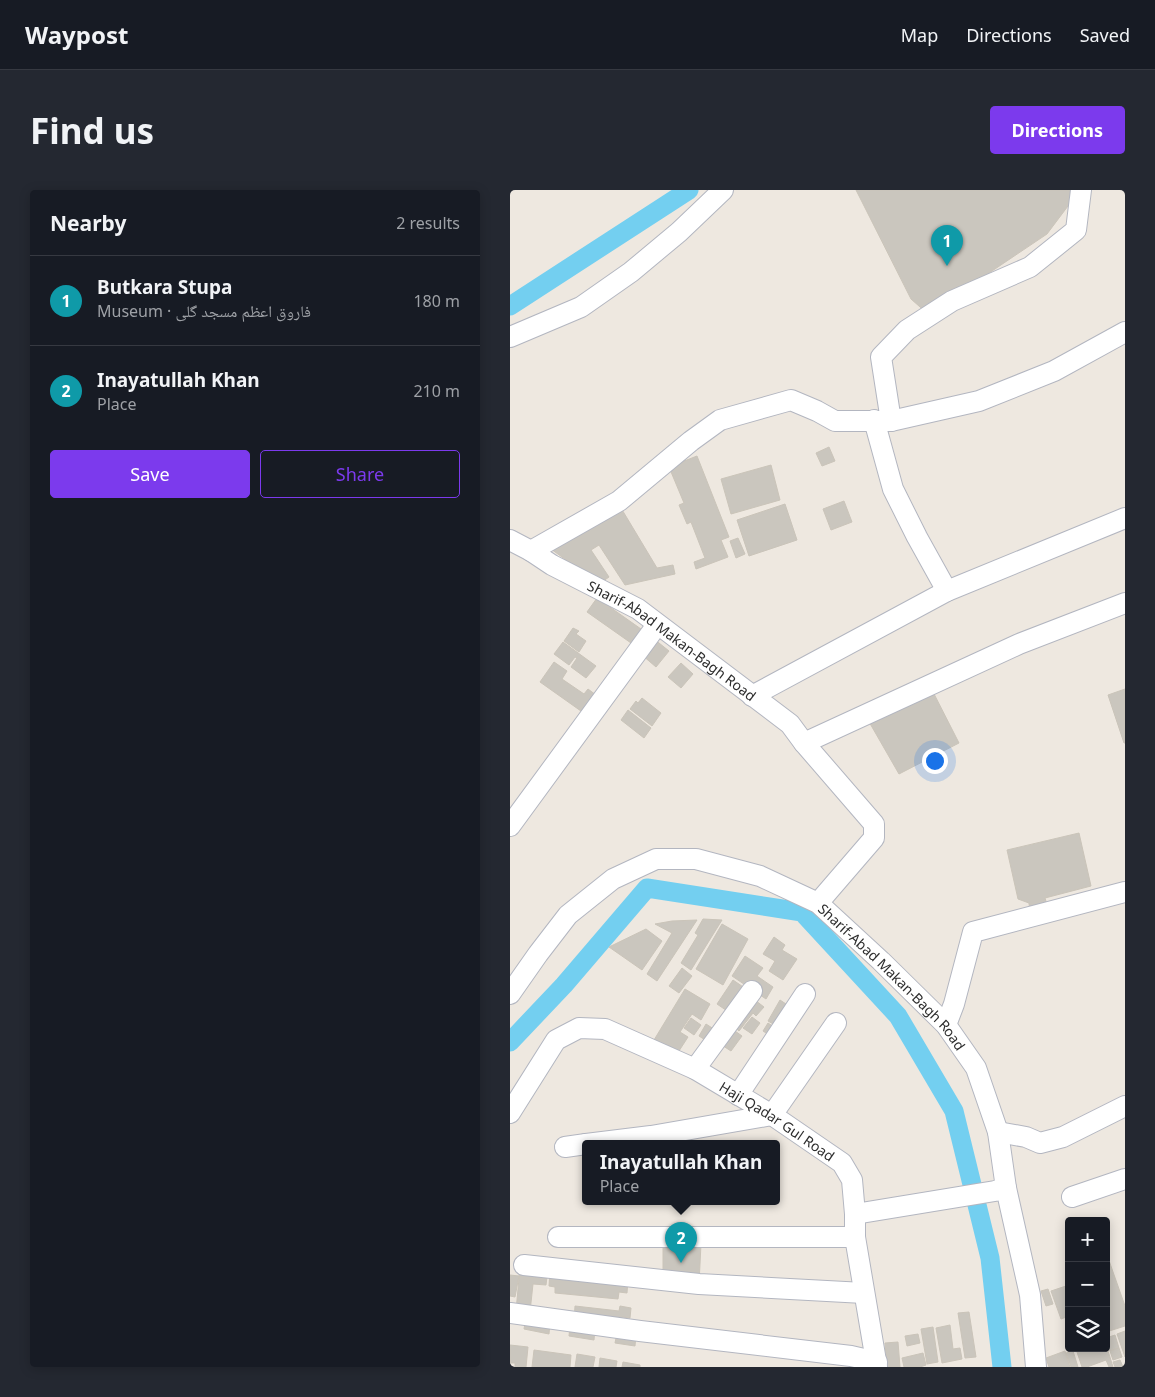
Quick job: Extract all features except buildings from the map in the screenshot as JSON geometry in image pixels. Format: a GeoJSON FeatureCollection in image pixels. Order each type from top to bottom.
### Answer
{"type":"FeatureCollection","features":[{"type":"Feature","properties":{"kind":"street"},"geometry":{"type":"LineString","coordinates":[[510,337],[581,307],[631,272],[679,232],[723,190]]}},
{"type":"Feature","properties":{"kind":"street"},"geometry":{"type":"LineString","coordinates":[[947,591],[893,489],[882,420],[881,357],[907,330],[952,301],[1030,267],[1076,230],[1081,190]]}},
{"type":"Feature","properties":{"kind":"street"},"geometry":{"type":"LineString","coordinates":[[531,551],[619,501],[720,420],[791,400],[835,421],[882,420],[979,401],[1054,371],[1125,332]]}},
{"type":"Feature","properties":{"kind":"street"},"geometry":{"type":"LineString","coordinates":[[752,696],[947,591],[1125,518]]}},
{"type":"Feature","properties":{"kind":"street","name":"Sharif-Abad Makan-Bagh Road"},"geometry":{"type":"LineString","coordinates":[[510,540],[552,565],[638,609],[790,724],[804,743],[874,824],[874,838],[818,903],[881,960],[946,1025],[976,1068],[998,1132],[1001,1190],[1030,1295],[1036,1367]]}},
{"type":"Feature","properties":{"kind":"street"},"geometry":{"type":"LineString","coordinates":[[804,743],[1019,644],[1125,603]]}},
{"type":"Feature","properties":{"kind":"street"},"geometry":{"type":"LineString","coordinates":[[510,826],[657,625]]}},
{"type":"Feature","properties":{"kind":"street"},"geometry":{"type":"LineString","coordinates":[[510,994],[568,914],[613,879],[656,859],[696,858],[760,876],[818,903]]}},
{"type":"Feature","properties":{"kind":"street"},"geometry":{"type":"LineString","coordinates":[[946,1025],[954,1004],[973,932],[1125,892]]}},
{"type":"Feature","properties":{"kind":"street"},"geometry":{"type":"LineString","coordinates":[[695,1070],[752,991]]}},
{"type":"Feature","properties":{"kind":"street"},"geometry":{"type":"LineString","coordinates":[[738,1095],[805,994]]}},
{"type":"Feature","properties":{"kind":"street"},"geometry":{"type":"LineString","coordinates":[[618,1140],[772,1115],[836,1023]]}},
{"type":"Feature","properties":{"kind":"street","name":"Haji Qadar Gul Road"},"geometry":{"type":"LineString","coordinates":[[510,1113],[556,1040],[579,1028],[605,1029],[695,1070],[772,1115],[842,1164],[852,1180],[855,1237],[877,1364]]}},
{"type":"Feature","properties":{"kind":"street"},"geometry":{"type":"LineString","coordinates":[[998,1132],[1026,1137],[1040,1143],[1063,1137],[1125,1106]]}},
{"type":"Feature","properties":{"kind":"street"},"geometry":{"type":"LineString","coordinates":[[565,1147],[582,1145]]}},
{"type":"Feature","properties":{"kind":"street"},"geometry":{"type":"LineString","coordinates":[[1072,1197],[1125,1179]]}},
{"type":"Feature","properties":{"kind":"street"},"geometry":{"type":"LineString","coordinates":[[855,1214],[1001,1190]]}},
{"type":"Feature","properties":{"kind":"street"},"geometry":{"type":"LineString","coordinates":[[558,1237],[855,1237]]}},
{"type":"Feature","properties":{"kind":"street"},"geometry":{"type":"LineString","coordinates":[[524,1265],[699,1284],[864,1293]]}},
{"type":"Feature","properties":{"kind":"street"},"geometry":{"type":"LineString","coordinates":[[510,1313],[640,1331],[851,1356],[877,1364]]}},
{"type":"Feature","properties":{"kind":"waterway"},"geometry":{"type":"LineString","coordinates":[[510,306],[689,190]]}},
{"type":"Feature","properties":{"kind":"waterway"},"geometry":{"type":"LineString","coordinates":[[510,1042],[564,985],[647,888],[802,912],[898,1016],[954,1111],[990,1258],[1002,1367]]}},
{"type":"Feature","properties":{"kind":"place","name":"Butkara Stupa"},"geometry":{"type":"Point","coordinates":[947,266]}},
{"type":"Feature","properties":{"kind":"place","name":"Inayatullah Khan"},"geometry":{"type":"Point","coordinates":[681,1263]}}]}
